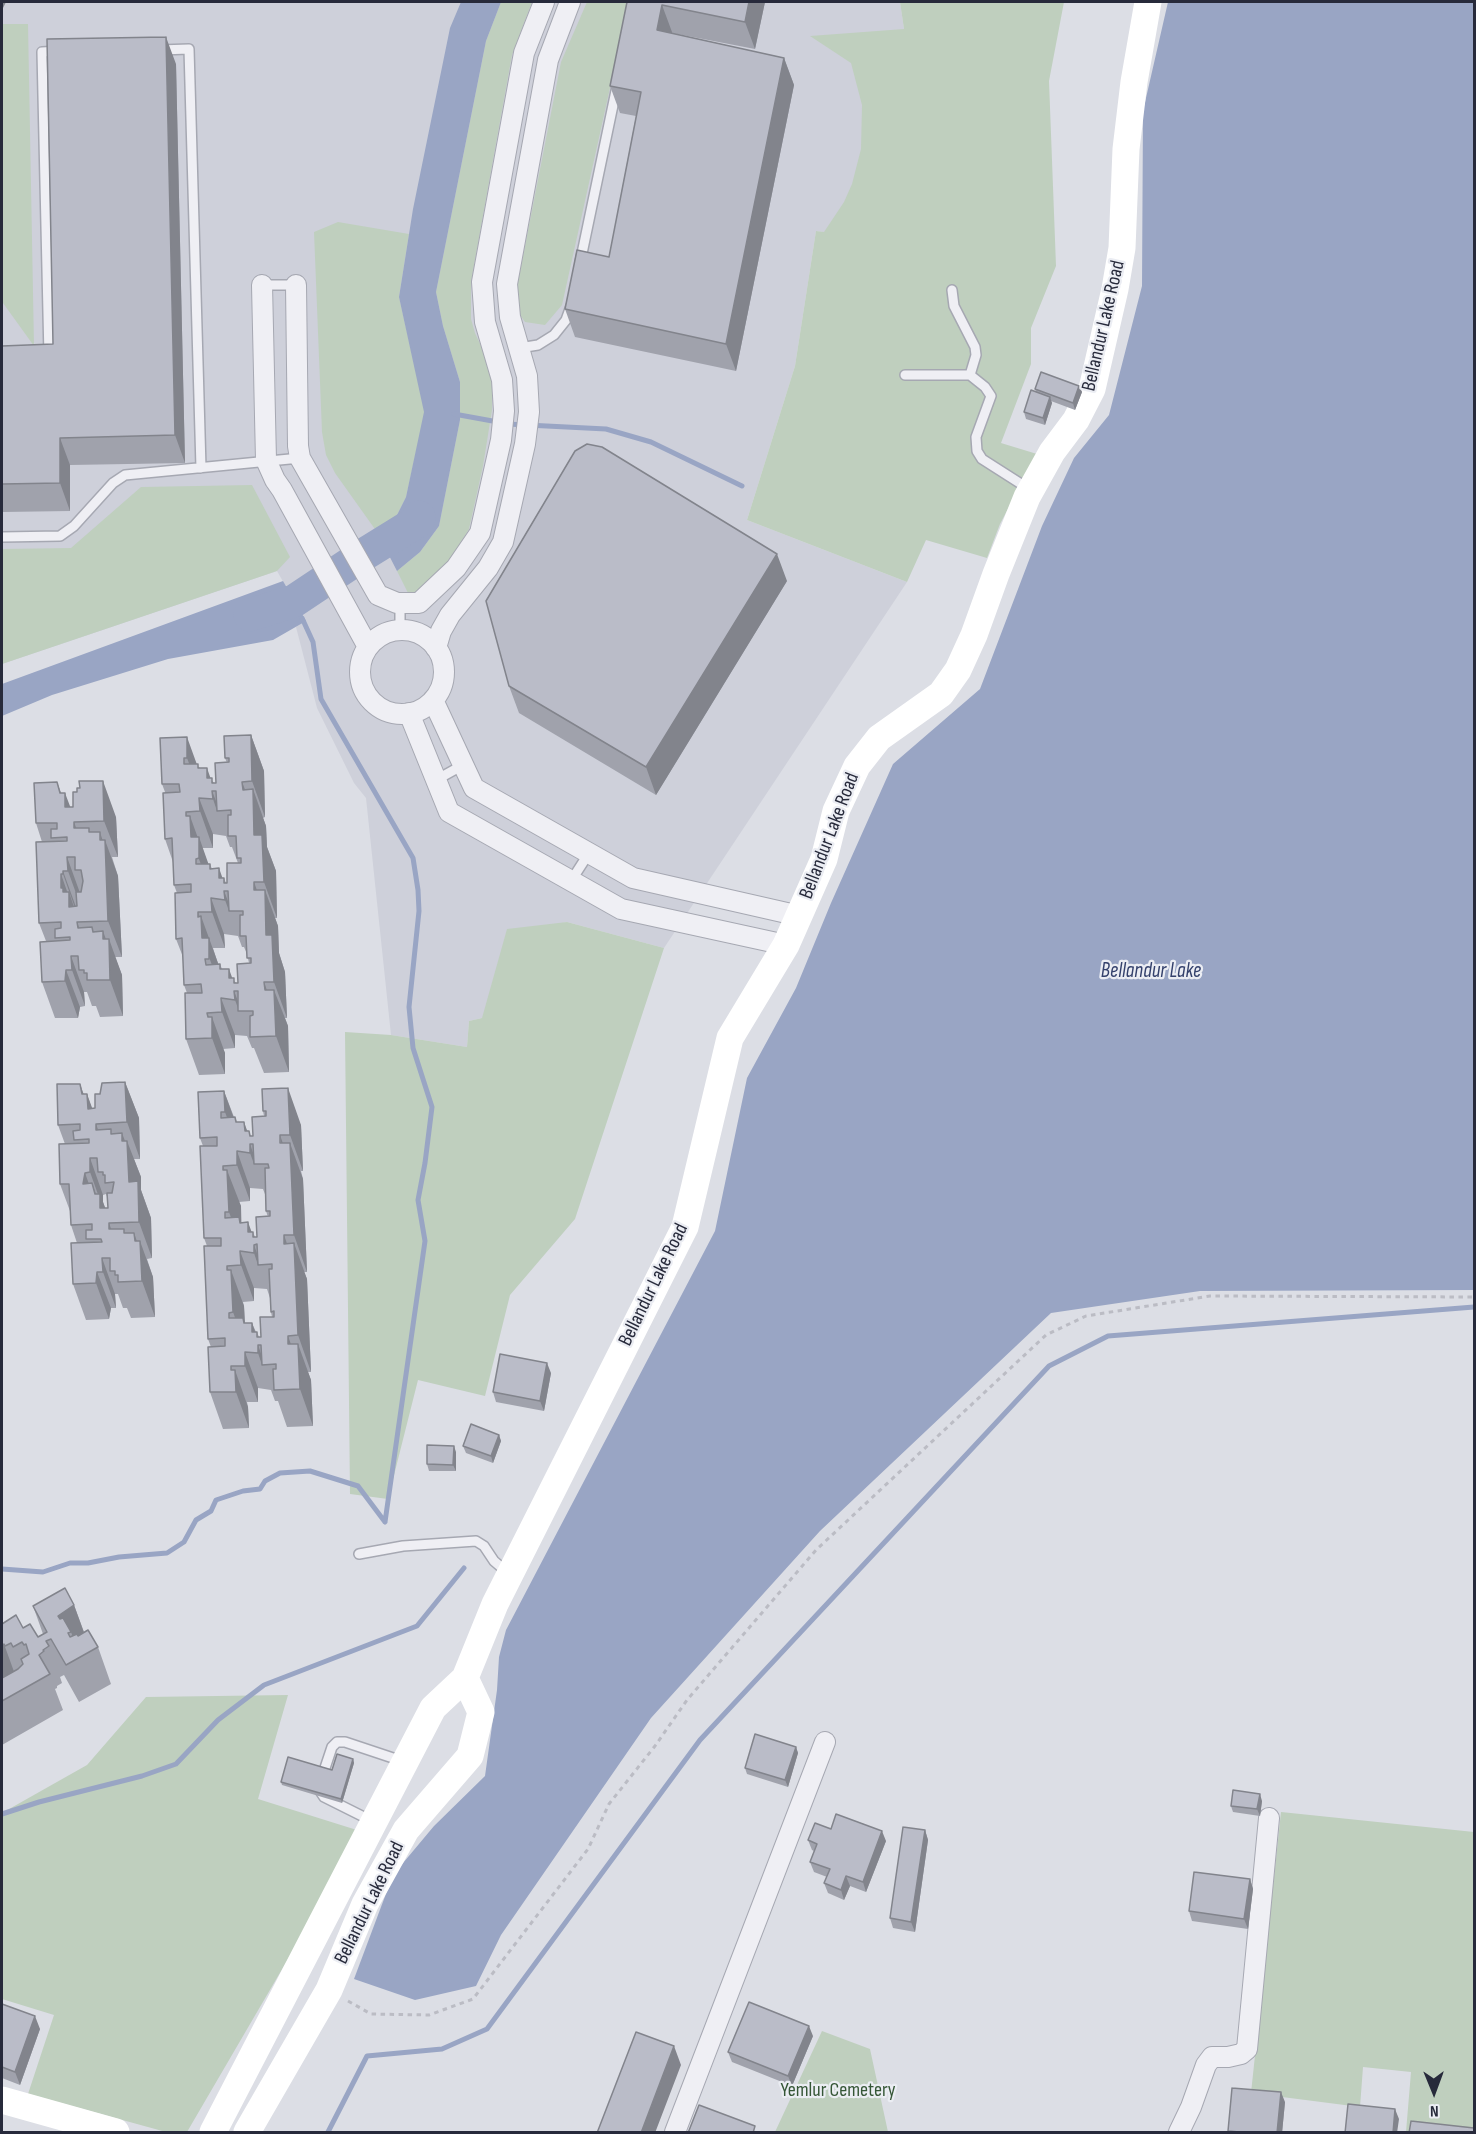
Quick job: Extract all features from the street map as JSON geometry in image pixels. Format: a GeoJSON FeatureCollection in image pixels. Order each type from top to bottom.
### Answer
{"type":"FeatureCollection","features":[{"type":"Feature","properties":{"kind":"street"},"geometry":{"type":"LineString","coordinates":[[296,285],[300,458],[378,595],[400,603],[419,603],[442,584],[468,554],[480,533],[501,440],[504,411],[502,380],[485,322],[482,282],[524,53],[543,2]]}},
{"type":"Feature","properties":{"kind":"street"},"geometry":{"type":"LineString","coordinates":[[436,648],[441,631],[450,615],[488,568],[503,542],[528,428],[527,376],[510,317],[507,284],[548,60],[570,2]]}},
{"type":"Feature","properties":{"kind":"street","name":"Bellandur Lake Road"},"geometry":{"type":"LineString","coordinates":[[213,2133],[433,1708],[465,1678],[495,1604],[685,1227],[730,1038],[786,945],[800,916],[824,859],[836,811],[857,766],[879,738],[941,694],[958,670],[1031,490],[1052,452],[1076,420],[1092,389],[1122,249],[1126,149],[1134,82],[1148,2]]}},
{"type":"Feature","properties":{"kind":"street"},"geometry":{"type":"LineString","coordinates":[[262,285],[267,461],[275,480],[368,647]]}},
{"type":"Feature","properties":{"kind":"street"},"geometry":{"type":"LineString","coordinates":[[400,630],[422,634],[436,648],[442,659],[444,670],[440,691],[433,700],[409,713],[395,714],[385,711],[368,697],[362,687],[360,665],[368,647],[379,637],[400,630]]}},
{"type":"Feature","properties":{"kind":"street"},"geometry":{"type":"LineString","coordinates":[[433,700],[474,788],[633,878],[800,916]]}},
{"type":"Feature","properties":{"kind":"street"},"geometry":{"type":"LineString","coordinates":[[409,713],[449,812],[621,909],[786,945]]}},
{"type":"Feature","properties":{"kind":"street","name":"Bellandur Lake Road"},"geometry":{"type":"LineString","coordinates":[[247,2133],[329,1990],[365,1904],[406,1830],[470,1756],[481,1712],[465,1678]]}},
{"type":"Feature","properties":{"kind":"street"},"geometry":{"type":"LineString","coordinates":[[675,2133],[825,1742]]}},
{"type":"Feature","properties":{"kind":"street"},"geometry":{"type":"LineString","coordinates":[[1179,2133],[1206,2064],[1212,2057],[1228,2057],[1241,2054],[1247,2049],[1269,1818]]}},
{"type":"Feature","properties":{"kind":"street"},"geometry":{"type":"LineString","coordinates":[[2,2100],[117,2133]]}},
{"type":"Feature","properties":{"kind":"lane"},"geometry":{"type":"LineString","coordinates":[[155,50],[189,50],[201,468]]}},
{"type":"Feature","properties":{"kind":"lane"},"geometry":{"type":"LineString","coordinates":[[37,360],[49,360],[42,52],[65,51]]}},
{"type":"Feature","properties":{"kind":"lane"},"geometry":{"type":"LineString","coordinates":[[579,268],[621,71]]}},
{"type":"Feature","properties":{"kind":"lane"},"geometry":{"type":"LineString","coordinates":[[262,285],[296,285]]}},
{"type":"Feature","properties":{"kind":"lane"},"geometry":{"type":"LineString","coordinates":[[952,290],[954,306],[975,347],[976,355],[970,375]]}},
{"type":"Feature","properties":{"kind":"lane"},"geometry":{"type":"LineString","coordinates":[[519,348],[538,345],[561,328],[570,312],[574,292]]}},
{"type":"Feature","properties":{"kind":"lane"},"geometry":{"type":"LineString","coordinates":[[905,375],[970,375],[985,387],[991,396],[976,437],[977,452],[982,459],[1031,490]]}},
{"type":"Feature","properties":{"kind":"lane"},"geometry":{"type":"LineString","coordinates":[[2,537],[60,536],[74,526],[117,479],[134,473],[300,458]]}},
{"type":"Feature","properties":{"kind":"lane"},"geometry":{"type":"LineString","coordinates":[[400,603],[400,630]]}},
{"type":"Feature","properties":{"kind":"lane"},"geometry":{"type":"LineString","coordinates":[[436,780],[463,765]]}},
{"type":"Feature","properties":{"kind":"lane"},"geometry":{"type":"LineString","coordinates":[[571,881],[589,853]]}},
{"type":"Feature","properties":{"kind":"lane"},"geometry":{"type":"LineString","coordinates":[[359,1554],[403,1546],[476,1541],[484,1546],[494,1561],[510,1574]]}},
{"type":"Feature","properties":{"kind":"lane"},"geometry":{"type":"LineString","coordinates":[[374,1822],[324,1797],[320,1791],[320,1783],[332,1747],[337,1743],[345,1742],[405,1763]]}},
{"type":"Feature","properties":{"kind":"path"},"geometry":{"type":"LineString","coordinates":[[329,1990],[372,2014],[429,2015],[473,1999],[588,1849],[609,1804],[655,1746],[687,1700],[816,1550],[1046,1335],[1086,1316],[1210,1296],[1474,1297]]}},
{"type":"Feature","properties":{"kind":"shaded area"},"geometry":{"type":"Polygon","coordinates":[[[2,2],[900,2],[912,82],[1056,266],[816,231],[795,366],[747,520],[907,582],[664,948],[567,922],[559,924],[482,1018],[469,1021],[467,1047],[391,1035],[366,798],[354,783],[317,708],[296,627],[305,620],[277,571],[2,664],[2,2]]]}},
{"type":"Feature","properties":{"kind":"green space"},"geometry":{"type":"Polygon","coordinates":[[[501,2],[532,2],[512,55],[471,282],[471,319],[487,359],[492,385],[492,410],[469,529],[445,569],[419,594],[410,597],[397,571],[420,552],[439,526],[460,420],[460,382],[443,326],[436,292],[486,41],[501,2]]]}},
{"type":"Feature","properties":{"kind":"green space"},"geometry":{"type":"Polygon","coordinates":[[[587,2],[629,2],[562,305],[545,325],[525,322],[520,315],[516,292],[561,62],[587,2]]]}},
{"type":"Feature","properties":{"kind":"green space"},"geometry":{"type":"Polygon","coordinates":[[[900,2],[1064,2],[1049,81],[1056,266],[1031,328],[1031,364],[1001,443],[1037,454],[1000,524],[987,558],[926,540],[907,582],[747,520],[795,366],[816,231],[824,232],[844,202],[852,184],[861,149],[862,105],[851,63],[810,36],[904,29],[900,2]]]}},
{"type":"Feature","properties":{"kind":"green space"},"geometry":{"type":"Polygon","coordinates":[[[2,24],[28,24],[34,346],[3,303],[2,24]]]}},
{"type":"Feature","properties":{"kind":"green space"},"geometry":{"type":"Polygon","coordinates":[[[338,222],[409,234],[399,297],[425,412],[406,497],[395,519],[377,532],[335,473],[326,455],[322,432],[314,232],[338,222]]]}},
{"type":"Feature","properties":{"kind":"green space"},"geometry":{"type":"Polygon","coordinates":[[[252,485],[290,557],[277,571],[2,664],[2,549],[71,548],[141,487],[252,485]]]}},
{"type":"Feature","properties":{"kind":"green space"},"geometry":{"type":"Polygon","coordinates":[[[567,922],[664,948],[575,1219],[510,1295],[485,1396],[418,1380],[388,1499],[350,1494],[345,1032],[391,1035],[467,1047],[469,1021],[482,1018],[507,929],[567,922]]]}},
{"type":"Feature","properties":{"kind":"green space"},"geometry":{"type":"Polygon","coordinates":[[[288,1695],[258,1799],[360,1831],[187,2132],[166,2132],[28,2094],[54,2015],[2,1999],[2,1813],[87,1765],[146,1697],[288,1695]]]}},
{"type":"Feature","properties":{"kind":"green space"},"geometry":{"type":"Polygon","coordinates":[[[1281,1812],[1474,1832],[1474,2132],[1406,2132],[1411,2072],[1363,2067],[1360,2107],[1251,2093],[1281,1812]]]}},
{"type":"Feature","properties":{"kind":"green space","name":"Yemlur Cemetery"},"geometry":{"type":"Polygon","coordinates":[[[822,2031],[870,2049],[888,2132],[775,2132],[822,2031]]]}},
{"type":"Feature","properties":{"kind":"water"},"geometry":{"type":"Polygon","coordinates":[[[461,2],[501,2],[486,41],[436,292],[443,326],[460,382],[460,420],[439,526],[420,552],[397,571],[377,532],[395,519],[406,497],[424,412],[399,297],[413,209],[450,28],[461,2]]]}},
{"type":"Feature","properties":{"kind":"water","name":"Bellandur Lake"},"geometry":{"type":"Polygon","coordinates":[[[1168,2],[1474,2],[1474,1290],[1200,1291],[1051,1313],[820,1531],[651,1718],[501,1935],[476,1986],[415,2000],[354,1979],[393,1875],[434,1826],[485,1776],[497,1690],[499,1657],[506,1630],[715,1231],[747,1078],[796,988],[893,764],[980,689],[1042,526],[1074,458],[1109,415],[1142,286],[1143,111],[1168,2]]]}},
{"type":"Feature","properties":{"kind":"water"},"geometry":{"type":"Polygon","coordinates":[[[283,581],[306,621],[273,640],[168,659],[52,695],[2,716],[2,684],[283,581]]]}},
{"type":"Feature","properties":{"kind":"building"},"geometry":{"type":"Polygon","coordinates":[[[627,2],[749,2],[745,22],[662,5],[657,30],[784,58],[726,344],[565,309],[577,250],[609,257],[641,92],[610,86],[627,2]]]}},
{"type":"Feature","properties":{"kind":"building"},"geometry":{"type":"Polygon","coordinates":[[[166,37],[175,435],[60,438],[60,483],[2,484],[2,346],[53,344],[47,39],[166,37]]]}},
{"type":"Feature","properties":{"kind":"building"},"geometry":{"type":"Polygon","coordinates":[[[1041,372],[1079,386],[1073,403],[1035,389],[1041,372]]]}},
{"type":"Feature","properties":{"kind":"building"},"geometry":{"type":"Polygon","coordinates":[[[1031,390],[1050,397],[1043,418],[1024,412],[1031,390]]]}},
{"type":"Feature","properties":{"kind":"building"},"geometry":{"type":"Polygon","coordinates":[[[587,444],[602,447],[777,554],[646,767],[509,686],[486,601],[575,451],[587,444]]]}},
{"type":"Feature","properties":{"kind":"building"},"geometry":{"type":"Polygon","coordinates":[[[251,735],[252,781],[242,782],[243,790],[253,789],[254,835],[262,835],[264,882],[254,882],[254,890],[265,890],[266,935],[272,935],[274,982],[264,982],[265,990],[274,990],[276,1036],[250,1037],[250,1016],[253,1015],[253,1011],[238,1011],[238,991],[234,991],[235,1000],[221,998],[222,1012],[207,1013],[208,1017],[212,1017],[212,1038],[186,1039],[185,993],[202,993],[201,984],[184,985],[182,938],[176,939],[175,893],[191,892],[191,884],[174,885],[172,838],[165,839],[163,793],[180,792],[179,784],[162,784],[160,738],[187,737],[187,758],[184,758],[184,764],[198,764],[198,768],[207,768],[207,778],[212,778],[212,783],[216,783],[215,763],[229,762],[229,758],[225,758],[224,736],[251,735]],[[212,791],[213,799],[199,798],[200,811],[186,812],[186,816],[190,816],[191,837],[199,837],[199,858],[196,859],[196,864],[210,864],[210,869],[219,868],[219,878],[224,878],[224,883],[227,883],[227,863],[241,863],[241,858],[237,858],[236,836],[228,836],[228,815],[231,815],[231,810],[217,811],[216,791],[212,791]],[[224,891],[225,900],[211,898],[212,912],[198,912],[198,917],[201,916],[202,938],[209,938],[209,959],[205,959],[206,965],[220,964],[220,969],[229,969],[229,978],[234,978],[234,983],[238,983],[237,964],[251,963],[251,958],[247,958],[246,936],[240,936],[240,915],[243,915],[243,911],[229,911],[228,891],[224,891]]]}},
{"type":"Feature","properties":{"kind":"building"},"geometry":{"type":"Polygon","coordinates":[[[79,781],[103,781],[104,821],[74,822],[74,828],[89,828],[89,832],[100,832],[100,840],[105,840],[108,921],[77,922],[78,928],[92,927],[93,932],[103,931],[103,939],[109,939],[110,980],[87,980],[87,973],[79,970],[78,956],[71,956],[72,970],[66,970],[65,981],[42,982],[40,942],[70,940],[70,937],[55,938],[55,929],[61,928],[61,922],[39,923],[36,842],[67,841],[67,837],[51,838],[51,829],[57,829],[57,823],[36,823],[34,783],[57,782],[60,793],[65,793],[65,807],[73,807],[73,792],[77,792],[77,788],[80,788],[79,781]],[[67,857],[68,871],[63,871],[61,874],[61,888],[63,892],[69,892],[69,907],[77,906],[76,892],[81,892],[83,881],[81,870],[75,870],[75,857],[67,857]]]}},
{"type":"Feature","properties":{"kind":"building"},"geometry":{"type":"Polygon","coordinates":[[[125,1082],[127,1122],[96,1124],[96,1130],[111,1129],[111,1134],[122,1133],[122,1141],[127,1141],[129,1182],[138,1181],[139,1222],[109,1223],[109,1229],[124,1229],[124,1233],[134,1233],[135,1241],[140,1241],[142,1281],[118,1282],[118,1275],[115,1275],[115,1271],[110,1271],[110,1258],[102,1258],[103,1272],[97,1272],[96,1283],[73,1284],[71,1243],[102,1242],[101,1239],[86,1239],[86,1230],[92,1230],[92,1224],[71,1225],[69,1184],[60,1184],[59,1144],[89,1143],[89,1139],[74,1140],[73,1131],[80,1130],[80,1124],[58,1125],[57,1084],[80,1084],[82,1094],[87,1094],[88,1109],[95,1108],[95,1094],[100,1094],[102,1083],[125,1082]],[[90,1158],[90,1172],[85,1173],[83,1184],[92,1183],[95,1194],[100,1194],[100,1208],[108,1208],[107,1193],[112,1193],[114,1182],[105,1183],[105,1175],[103,1172],[98,1172],[97,1158],[90,1158]]]}},
{"type":"Feature","properties":{"kind":"building"},"geometry":{"type":"Polygon","coordinates":[[[288,1088],[290,1135],[280,1135],[280,1143],[290,1143],[294,1235],[284,1235],[284,1244],[294,1243],[298,1335],[288,1336],[288,1344],[298,1344],[300,1389],[274,1390],[273,1369],[276,1369],[276,1364],[262,1365],[261,1345],[258,1345],[258,1353],[245,1352],[245,1366],[231,1366],[231,1370],[235,1370],[236,1392],[210,1392],[208,1347],[225,1346],[225,1338],[208,1339],[204,1246],[221,1246],[221,1238],[204,1238],[200,1146],[217,1146],[217,1137],[200,1138],[198,1092],[224,1091],[225,1112],[221,1112],[221,1118],[235,1117],[236,1122],[244,1122],[245,1131],[249,1131],[250,1136],[253,1136],[252,1117],[266,1116],[266,1111],[263,1111],[262,1089],[288,1088]],[[250,1144],[250,1153],[237,1151],[237,1165],[223,1166],[223,1170],[227,1170],[229,1212],[225,1212],[225,1218],[239,1217],[240,1223],[248,1222],[248,1232],[253,1232],[253,1237],[257,1237],[256,1217],[270,1216],[270,1211],[266,1211],[265,1168],[269,1168],[268,1164],[254,1164],[253,1144],[250,1144]],[[257,1244],[254,1245],[254,1253],[240,1251],[241,1265],[227,1266],[227,1270],[231,1270],[233,1312],[229,1313],[229,1318],[243,1318],[244,1323],[252,1323],[252,1332],[257,1332],[257,1337],[261,1337],[260,1317],[274,1317],[274,1311],[271,1312],[269,1269],[272,1269],[272,1264],[258,1265],[257,1244]]]}},
{"type":"Feature","properties":{"kind":"building"},"geometry":{"type":"Polygon","coordinates":[[[500,1354],[547,1363],[540,1401],[493,1392],[500,1354]]]}},
{"type":"Feature","properties":{"kind":"building"},"geometry":{"type":"Polygon","coordinates":[[[471,1424],[499,1435],[491,1456],[463,1446],[471,1424]]]}},
{"type":"Feature","properties":{"kind":"building"},"geometry":{"type":"Polygon","coordinates":[[[427,1445],[454,1446],[453,1465],[427,1464],[427,1445]]]}},
{"type":"Feature","properties":{"kind":"building"},"geometry":{"type":"Polygon","coordinates":[[[65,1588],[74,1605],[58,1616],[60,1619],[63,1618],[71,1632],[68,1633],[70,1637],[77,1634],[78,1636],[88,1630],[98,1647],[66,1665],[51,1639],[46,1641],[49,1646],[39,1655],[50,1674],[2,1701],[2,1678],[18,1669],[23,1664],[21,1659],[29,1654],[26,1644],[22,1642],[13,1647],[11,1643],[2,1646],[2,1624],[16,1615],[23,1628],[30,1624],[38,1637],[47,1632],[33,1606],[65,1588]]]}},
{"type":"Feature","properties":{"kind":"building"},"geometry":{"type":"Polygon","coordinates":[[[755,1734],[796,1747],[785,1780],[745,1768],[755,1734]]]}},
{"type":"Feature","properties":{"kind":"building"},"geometry":{"type":"Polygon","coordinates":[[[337,1754],[353,1759],[341,1799],[281,1782],[288,1757],[332,1770],[337,1754]]]}},
{"type":"Feature","properties":{"kind":"building"},"geometry":{"type":"Polygon","coordinates":[[[1233,1790],[1260,1794],[1257,1809],[1231,1806],[1233,1790]]]}},
{"type":"Feature","properties":{"kind":"building"},"geometry":{"type":"Polygon","coordinates":[[[836,1814],[882,1831],[863,1882],[846,1876],[841,1890],[824,1883],[830,1869],[810,1862],[817,1844],[808,1840],[815,1823],[831,1829],[836,1814]]]}},
{"type":"Feature","properties":{"kind":"building"},"geometry":{"type":"Polygon","coordinates":[[[903,1827],[925,1830],[911,1922],[890,1918],[903,1827]]]}},
{"type":"Feature","properties":{"kind":"building"},"geometry":{"type":"Polygon","coordinates":[[[1194,1872],[1250,1879],[1244,1919],[1189,1911],[1194,1872]]]}},
{"type":"Feature","properties":{"kind":"building"},"geometry":{"type":"Polygon","coordinates":[[[749,2002],[809,2026],[788,2076],[728,2052],[749,2002]]]}},
{"type":"Feature","properties":{"kind":"building"},"geometry":{"type":"Polygon","coordinates":[[[2,2004],[35,2016],[15,2072],[2,2067],[2,2004]]]}},
{"type":"Feature","properties":{"kind":"building"},"geometry":{"type":"Polygon","coordinates":[[[636,2032],[674,2046],[641,2133],[597,2133],[636,2032]]]}},
{"type":"Feature","properties":{"kind":"building"},"geometry":{"type":"Polygon","coordinates":[[[1232,2088],[1281,2092],[1277,2133],[1228,2131],[1232,2088]]]}},
{"type":"Feature","properties":{"kind":"building"},"geometry":{"type":"Polygon","coordinates":[[[1348,2104],[1395,2109],[1393,2133],[1345,2133],[1348,2104]]]}},
{"type":"Feature","properties":{"kind":"building"},"geometry":{"type":"Polygon","coordinates":[[[699,2105],[755,2126],[753,2133],[688,2133],[699,2105]]]}},
{"type":"Feature","properties":{"kind":"building"},"geometry":{"type":"Polygon","coordinates":[[[1411,2121],[1474,2128],[1474,2133],[1409,2133],[1411,2121]]]}},
{"type":"Feature","properties":{"kind":"waterway"},"geometry":{"type":"LineString","coordinates":[[454,414],[498,422]]}},
{"type":"Feature","properties":{"kind":"waterway"},"geometry":{"type":"LineString","coordinates":[[507,424],[606,429],[651,442],[742,486]]}},
{"type":"Feature","properties":{"kind":"waterway"},"geometry":{"type":"LineString","coordinates":[[250,615],[294,601],[418,521],[419,517]]}},
{"type":"Feature","properties":{"kind":"waterway"},"geometry":{"type":"LineString","coordinates":[[302,618],[313,642],[321,699],[413,858],[418,890],[419,911],[409,1007],[413,1048],[432,1107],[418,1200],[425,1241],[385,1522]]}},
{"type":"Feature","properties":{"kind":"waterway"},"geometry":{"type":"LineString","coordinates":[[328,2132],[367,2056],[442,2049],[487,2029],[700,1740],[1049,1366],[1108,1336],[1474,1307]]}},
{"type":"Feature","properties":{"kind":"waterway"},"geometry":{"type":"LineString","coordinates":[[2,1569],[43,1572],[70,1563],[88,1563],[119,1557],[167,1553],[184,1542],[196,1520],[211,1511],[216,1500],[243,1491],[260,1489],[265,1481],[280,1473],[310,1471],[358,1486],[385,1522]]}},
{"type":"Feature","properties":{"kind":"waterway"},"geometry":{"type":"LineString","coordinates":[[2,1814],[39,1802],[142,1776],[176,1764],[218,1720],[264,1685],[417,1626],[464,1568]]}}]}
